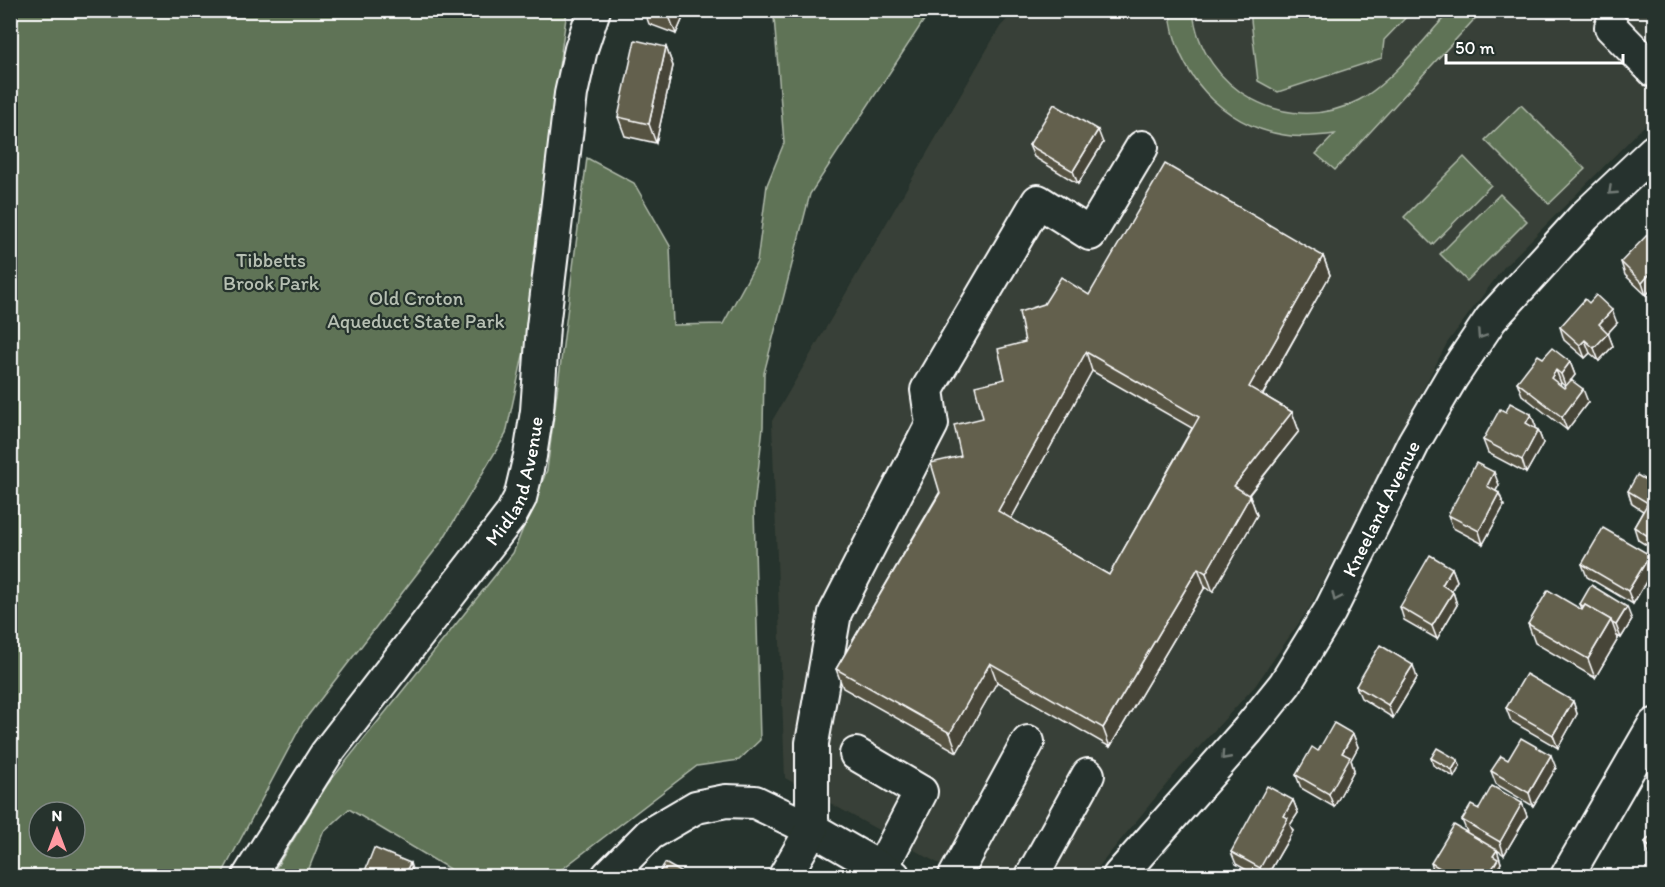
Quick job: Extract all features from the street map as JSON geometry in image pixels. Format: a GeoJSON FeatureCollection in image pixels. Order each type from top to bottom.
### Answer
{"type":"FeatureCollection","features":[{"type":"Feature","properties":{"kind":"street","name":"Midland Avenue"},"geometry":{"type":"LineString","coordinates":[[249,876],[326,754],[511,515],[520,498],[537,411],[543,327],[571,94],[581,50],[594,10]]}},
{"type":"Feature","properties":{"kind":"street"},"geometry":{"type":"LineString","coordinates":[[1611,27],[1654,71]]}},
{"type":"Feature","properties":{"kind":"street"},"geometry":{"type":"LineString","coordinates":[[785,876],[812,829],[812,743],[835,613],[932,424],[927,390],[1038,201],[1090,234],[1142,147]]}},
{"type":"Feature","properties":{"kind":"street","name":"Kneeland Avenue"},"geometry":{"type":"LineString","coordinates":[[1119,876],[1248,730],[1285,684],[1330,611],[1414,442],[1452,377],[1491,319],[1585,216],[1654,153]]}},
{"type":"Feature","properties":{"kind":"street"},"geometry":{"type":"LineString","coordinates":[[1574,874],[1654,725]]}},
{"type":"Feature","properties":{"kind":"street"},"geometry":{"type":"LineString","coordinates":[[955,876],[1028,742]]}},
{"type":"Feature","properties":{"kind":"street"},"geometry":{"type":"LineString","coordinates":[[608,876],[650,834],[696,807],[726,801],[755,802],[812,829],[887,873],[921,792],[856,754]]}},
{"type":"Feature","properties":{"kind":"street"},"geometry":{"type":"LineString","coordinates":[[1032,876],[1088,775]]}},
{"type":"Feature","properties":{"kind":"shaded area"},"geometry":{"type":"Polygon","coordinates":[[[1015,11],[1654,11],[1654,116],[1504,267],[1447,343],[1310,607],[1255,686],[1179,769],[1091,876],[961,876],[785,778],[772,421],[1000,27],[1015,11]]]}},
{"type":"Feature","properties":{"kind":"green space"},"geometry":{"type":"Polygon","coordinates":[[[1250,10],[1412,11],[1384,40],[1382,58],[1278,92],[1258,81],[1250,10]]]}},
{"type":"Feature","properties":{"kind":"green space","name":"Tibbetts Brook Park"},"geometry":{"type":"Polygon","coordinates":[[[10,11],[567,11],[524,351],[506,434],[442,541],[303,722],[221,876],[11,876],[10,11]]]}},
{"type":"Feature","properties":{"kind":"green space"},"geometry":{"type":"Polygon","coordinates":[[[777,11],[930,11],[810,194],[764,373],[763,427],[754,508],[760,740],[739,760],[697,766],[553,876],[461,876],[349,809],[323,833],[306,876],[271,876],[327,785],[513,553],[547,470],[587,158],[634,183],[670,246],[673,325],[723,324],[757,262],[767,185],[784,143],[774,17],[777,11]]]}},
{"type":"Feature","properties":{"kind":"green space"},"geometry":{"type":"Polygon","coordinates":[[[1170,11],[1193,11],[1200,39],[1212,64],[1230,84],[1252,99],[1277,109],[1304,113],[1332,110],[1359,100],[1371,93],[1395,72],[1450,11],[1482,11],[1335,170],[1316,154],[1335,134],[1297,136],[1262,130],[1222,108],[1192,75],[1181,55],[1170,11]]]}},
{"type":"Feature","properties":{"kind":"green space"},"geometry":{"type":"Polygon","coordinates":[[[1521,105],[1585,169],[1549,204],[1485,140],[1521,105]]]}},
{"type":"Feature","properties":{"kind":"green space"},"geometry":{"type":"Polygon","coordinates":[[[1464,157],[1491,185],[1432,245],[1404,217],[1464,157]]]}},
{"type":"Feature","properties":{"kind":"green space"},"geometry":{"type":"Polygon","coordinates":[[[1500,194],[1527,221],[1467,281],[1440,254],[1500,194]]]}},
{"type":"Feature","properties":{"kind":"building"},"geometry":{"type":"Polygon","coordinates":[[[656,10],[671,10],[669,16],[656,10]]]}},
{"type":"Feature","properties":{"kind":"building"},"geometry":{"type":"Polygon","coordinates":[[[635,40],[666,47],[649,124],[618,117],[635,40]]]}},
{"type":"Feature","properties":{"kind":"building"},"geometry":{"type":"Polygon","coordinates":[[[1054,104],[1098,130],[1073,171],[1029,145],[1054,104]]]}},
{"type":"Feature","properties":{"kind":"building"},"geometry":{"type":"Polygon","coordinates":[[[1165,164],[1323,256],[1249,387],[1292,412],[1234,486],[1250,496],[1206,573],[1198,568],[1103,728],[990,663],[950,733],[836,669],[940,493],[931,463],[961,456],[954,425],[983,418],[975,386],[1005,379],[998,349],[1025,342],[1019,312],[1044,304],[1061,277],[1089,295],[1165,164]],[[1086,352],[998,511],[1109,575],[1199,417],[1086,352]]]}},
{"type":"Feature","properties":{"kind":"building"},"geometry":{"type":"Polygon","coordinates":[[[1648,234],[1654,240],[1654,269],[1642,283],[1621,262],[1648,234]]]}},
{"type":"Feature","properties":{"kind":"building"},"geometry":{"type":"Polygon","coordinates":[[[1596,295],[1612,310],[1599,324],[1608,333],[1594,348],[1585,340],[1580,345],[1560,327],[1585,299],[1589,303],[1596,295]]]}},
{"type":"Feature","properties":{"kind":"building"},"geometry":{"type":"Polygon","coordinates":[[[1552,348],[1570,362],[1561,374],[1556,370],[1551,378],[1564,388],[1571,380],[1583,389],[1562,417],[1517,382],[1538,355],[1543,358],[1552,348]]]}},
{"type":"Feature","properties":{"kind":"building"},"geometry":{"type":"Polygon","coordinates":[[[1510,403],[1531,414],[1526,423],[1538,430],[1522,460],[1483,440],[1500,409],[1506,412],[1510,403]]]}},
{"type":"Feature","properties":{"kind":"building"},"geometry":{"type":"Polygon","coordinates":[[[1476,463],[1494,472],[1487,486],[1499,493],[1479,531],[1448,515],[1476,463]]]}},
{"type":"Feature","properties":{"kind":"building"},"geometry":{"type":"Polygon","coordinates":[[[1637,475],[1654,485],[1654,540],[1634,527],[1648,503],[1628,491],[1637,475]]]}},
{"type":"Feature","properties":{"kind":"building"},"geometry":{"type":"Polygon","coordinates":[[[1603,528],[1650,555],[1628,591],[1582,564],[1603,528]]]}},
{"type":"Feature","properties":{"kind":"building"},"geometry":{"type":"Polygon","coordinates":[[[1430,555],[1452,568],[1442,585],[1453,592],[1432,626],[1400,607],[1430,555]]]}},
{"type":"Feature","properties":{"kind":"building"},"geometry":{"type":"Polygon","coordinates":[[[1591,585],[1627,607],[1616,625],[1580,604],[1591,585]]]}},
{"type":"Feature","properties":{"kind":"building"},"geometry":{"type":"Polygon","coordinates":[[[1548,590],[1582,610],[1585,605],[1611,620],[1588,659],[1528,624],[1548,590]]]}},
{"type":"Feature","properties":{"kind":"building"},"geometry":{"type":"Polygon","coordinates":[[[1380,645],[1413,665],[1388,705],[1356,686],[1380,645]]]}},
{"type":"Feature","properties":{"kind":"building"},"geometry":{"type":"Polygon","coordinates":[[[1526,674],[1573,701],[1553,735],[1506,708],[1526,674]]]}},
{"type":"Feature","properties":{"kind":"building"},"geometry":{"type":"Polygon","coordinates":[[[1334,723],[1353,734],[1342,753],[1350,757],[1329,794],[1296,775],[1312,747],[1318,751],[1334,723]]]}},
{"type":"Feature","properties":{"kind":"building"},"geometry":{"type":"Polygon","coordinates":[[[1521,738],[1551,755],[1529,793],[1491,771],[1501,756],[1508,760],[1521,738]]]}},
{"type":"Feature","properties":{"kind":"building"},"geometry":{"type":"Polygon","coordinates":[[[1437,748],[1458,760],[1452,770],[1431,758],[1437,748]]]}},
{"type":"Feature","properties":{"kind":"building"},"geometry":{"type":"Polygon","coordinates":[[[1267,786],[1293,800],[1284,816],[1288,818],[1260,868],[1231,852],[1267,786]]]}},
{"type":"Feature","properties":{"kind":"building"},"geometry":{"type":"Polygon","coordinates":[[[1492,786],[1522,803],[1500,842],[1462,820],[1471,805],[1479,809],[1492,786]]]}},
{"type":"Feature","properties":{"kind":"building"},"geometry":{"type":"Polygon","coordinates":[[[1454,825],[1497,850],[1493,856],[1498,859],[1488,876],[1482,874],[1481,876],[1453,876],[1431,863],[1454,825]]]}},
{"type":"Feature","properties":{"kind":"building"},"geometry":{"type":"Polygon","coordinates":[[[1654,833],[1654,852],[1645,842],[1654,833]]]}},
{"type":"Feature","properties":{"kind":"building"},"geometry":{"type":"Polygon","coordinates":[[[374,848],[410,863],[404,876],[363,876],[374,848]]]}},
{"type":"Feature","properties":{"kind":"building"},"geometry":{"type":"Polygon","coordinates":[[[665,863],[688,876],[657,876],[665,863]]]}},
{"type":"Feature","properties":{"kind":"park label","name":"Old Croton Aqueduct State Park"},"geometry":{"type":"Point","coordinates":[416,310]}}]}
